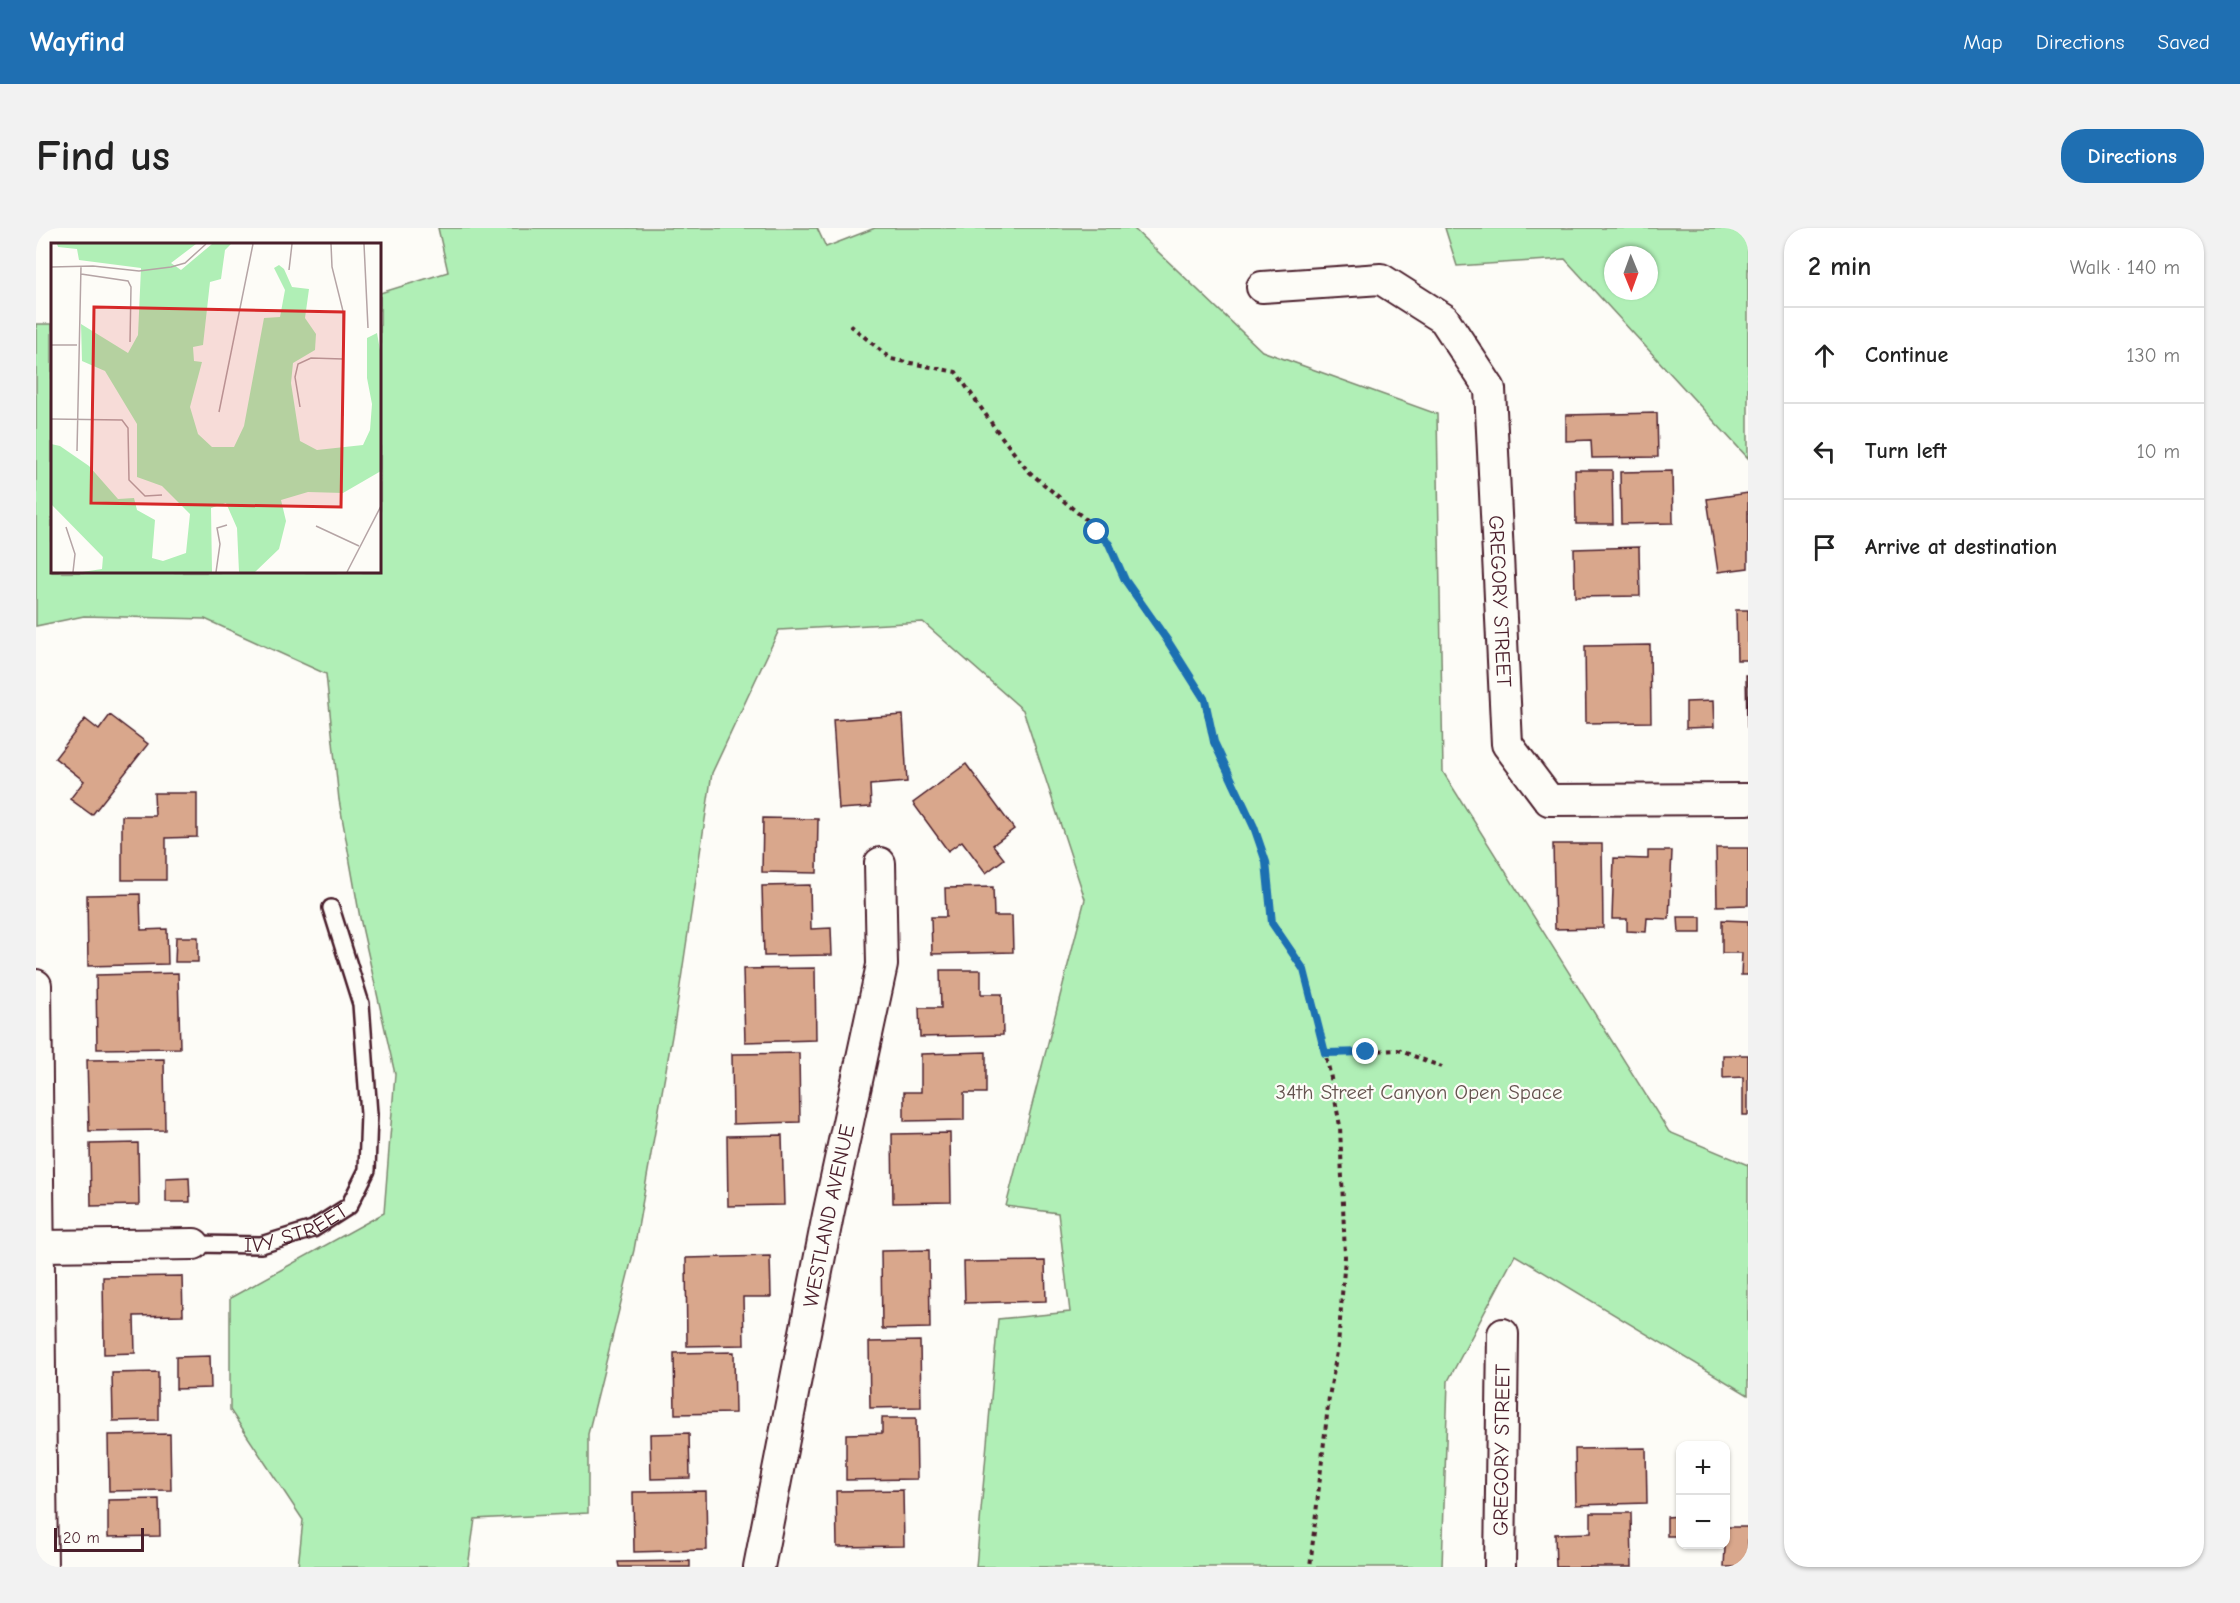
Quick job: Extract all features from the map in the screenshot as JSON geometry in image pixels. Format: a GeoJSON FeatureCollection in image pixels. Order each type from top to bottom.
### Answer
{"type":"FeatureCollection","features":[{"type":"Feature","properties":{"kind":"street","name":"GREGORY STREET"},"geometry":{"type":"LineString","coordinates":[[1262,287],[1381,279],[1444,319],[1490,389],[1507,744],[1549,800],[1748,799]]}},
{"type":"Feature","properties":{"kind":"street","name":"WESTLAND AVENUE"},"geometry":{"type":"LineString","coordinates":[[759,1567],[828,1215],[882,965],[880,863]]}},
{"type":"Feature","properties":{"kind":"street"},"geometry":{"type":"LineString","coordinates":[[36,985],[42,1567]]}},
{"type":"Feature","properties":{"kind":"street","name":"IVY STREET"},"geometry":{"type":"LineString","coordinates":[[40,1245],[194,1244]]}},
{"type":"Feature","properties":{"kind":"street","name":"GREGORY STREET"},"geometry":{"type":"LineString","coordinates":[[1500,1567],[1503,1334]]}},
{"type":"Feature","properties":{"kind":"lane","name":"IVY STREET"},"geometry":{"type":"LineString","coordinates":[[194,1244],[261,1245],[313,1229],[349,1206],[367,1170],[369,1114],[361,1004],[331,908]]}},
{"type":"Feature","properties":{"kind":"path"},"geometry":{"type":"LineString","coordinates":[[850,326],[891,359],[956,372],[1027,470],[1085,519],[1109,544],[1125,580],[1205,700],[1214,742],[1254,827],[1266,862],[1272,923],[1304,970],[1340,1126],[1345,1257],[1338,1346],[1329,1397],[1310,1567]]}},
{"type":"Feature","properties":{"kind":"path"},"geometry":{"type":"LineString","coordinates":[[1325,1053],[1398,1050],[1442,1066]]}},
{"type":"Feature","properties":{"kind":"green space","name":"34th Street Canyon Open Space"},"geometry":{"type":"Polygon","coordinates":[[[438,228],[817,228],[826,247],[875,228],[1133,228],[1262,351],[1437,414],[1443,772],[1669,1132],[1748,1165],[1748,1395],[1515,1255],[1448,1381],[1442,1567],[976,1567],[998,1319],[1070,1312],[1058,1213],[1006,1206],[1085,899],[1023,710],[923,622],[779,630],[712,773],[675,1019],[634,1250],[588,1434],[588,1513],[475,1519],[468,1567],[298,1567],[303,1520],[230,1410],[230,1298],[384,1213],[395,1074],[360,918],[339,800],[326,674],[205,619],[84,616],[36,626],[36,324],[51,324],[51,573],[381,573],[381,293],[448,272],[438,228]]]}},
{"type":"Feature","properties":{"kind":"green space"},"geometry":{"type":"Polygon","coordinates":[[[1445,228],[1748,228],[1748,458],[1565,259],[1457,266],[1445,228]]]}},
{"type":"Feature","properties":{"kind":"building"},"geometry":{"type":"Polygon","coordinates":[[[1657,413],[1658,457],[1592,458],[1591,440],[1566,441],[1566,415],[1657,413]]]}},
{"type":"Feature","properties":{"kind":"building"},"geometry":{"type":"Polygon","coordinates":[[[1575,470],[1612,470],[1613,524],[1576,524],[1575,470]]]}},
{"type":"Feature","properties":{"kind":"building"},"geometry":{"type":"Polygon","coordinates":[[[1672,471],[1673,523],[1621,524],[1620,472],[1672,471]]]}},
{"type":"Feature","properties":{"kind":"building"},"geometry":{"type":"Polygon","coordinates":[[[1748,493],[1748,568],[1718,572],[1707,499],[1748,493]]]}},
{"type":"Feature","properties":{"kind":"building"},"geometry":{"type":"Polygon","coordinates":[[[1639,547],[1640,596],[1575,597],[1574,549],[1639,547]]]}},
{"type":"Feature","properties":{"kind":"building"},"geometry":{"type":"Polygon","coordinates":[[[1736,610],[1748,610],[1748,660],[1737,660],[1736,610]]]}},
{"type":"Feature","properties":{"kind":"building"},"geometry":{"type":"Polygon","coordinates":[[[1650,645],[1651,722],[1586,723],[1585,646],[1650,645]]]}},
{"type":"Feature","properties":{"kind":"building"},"geometry":{"type":"Polygon","coordinates":[[[1746,675],[1748,675],[1748,727],[1747,727],[1746,675]]]}},
{"type":"Feature","properties":{"kind":"building"},"geometry":{"type":"Polygon","coordinates":[[[1713,701],[1714,727],[1686,728],[1686,702],[1713,701]]]}},
{"type":"Feature","properties":{"kind":"building"},"geometry":{"type":"Polygon","coordinates":[[[110,715],[148,744],[92,815],[70,799],[84,781],[55,758],[85,719],[99,730],[110,715]]]}},
{"type":"Feature","properties":{"kind":"building"},"geometry":{"type":"Polygon","coordinates":[[[903,715],[907,782],[870,785],[871,807],[839,809],[833,720],[903,715]]]}},
{"type":"Feature","properties":{"kind":"building"},"geometry":{"type":"Polygon","coordinates":[[[966,764],[1014,829],[993,845],[1004,859],[986,873],[962,841],[948,851],[913,803],[966,764]]]}},
{"type":"Feature","properties":{"kind":"building"},"geometry":{"type":"Polygon","coordinates":[[[154,793],[197,793],[197,837],[166,838],[166,880],[122,880],[122,816],[155,816],[154,793]]]}},
{"type":"Feature","properties":{"kind":"building"},"geometry":{"type":"Polygon","coordinates":[[[763,818],[818,819],[817,873],[762,872],[763,818]]]}},
{"type":"Feature","properties":{"kind":"building"},"geometry":{"type":"Polygon","coordinates":[[[1553,844],[1602,844],[1603,928],[1555,929],[1553,844]]]}},
{"type":"Feature","properties":{"kind":"building"},"geometry":{"type":"Polygon","coordinates":[[[1716,848],[1748,848],[1748,905],[1717,906],[1716,848]]]}},
{"type":"Feature","properties":{"kind":"building"},"geometry":{"type":"Polygon","coordinates":[[[1648,851],[1672,851],[1669,919],[1647,918],[1646,932],[1627,931],[1627,919],[1612,919],[1614,858],[1648,859],[1648,851]]]}},
{"type":"Feature","properties":{"kind":"building"},"geometry":{"type":"Polygon","coordinates":[[[810,885],[811,929],[831,928],[832,955],[764,956],[762,886],[810,885]]]}},
{"type":"Feature","properties":{"kind":"building"},"geometry":{"type":"Polygon","coordinates":[[[993,887],[994,916],[1012,916],[1013,952],[932,954],[931,917],[946,917],[945,888],[993,887]]]}},
{"type":"Feature","properties":{"kind":"building"},"geometry":{"type":"Polygon","coordinates":[[[140,894],[141,930],[167,929],[168,964],[88,966],[87,895],[140,894]]]}},
{"type":"Feature","properties":{"kind":"building"},"geometry":{"type":"Polygon","coordinates":[[[1678,917],[1701,917],[1701,933],[1679,933],[1678,917]]]}},
{"type":"Feature","properties":{"kind":"building"},"geometry":{"type":"Polygon","coordinates":[[[1722,920],[1748,921],[1748,975],[1741,975],[1742,953],[1722,953],[1722,920]]]}},
{"type":"Feature","properties":{"kind":"building"},"geometry":{"type":"Polygon","coordinates":[[[176,937],[198,937],[198,962],[175,962],[176,937]]]}},
{"type":"Feature","properties":{"kind":"building"},"geometry":{"type":"Polygon","coordinates":[[[815,968],[816,1040],[745,1042],[743,969],[815,968]]]}},
{"type":"Feature","properties":{"kind":"building"},"geometry":{"type":"Polygon","coordinates":[[[940,970],[981,970],[981,994],[1002,994],[1003,1035],[920,1037],[919,1008],[941,1008],[940,970]]]}},
{"type":"Feature","properties":{"kind":"building"},"geometry":{"type":"Polygon","coordinates":[[[178,973],[180,1048],[97,1049],[96,975],[178,973]]]}},
{"type":"Feature","properties":{"kind":"building"},"geometry":{"type":"Polygon","coordinates":[[[986,1052],[986,1093],[964,1093],[964,1120],[904,1121],[904,1092],[921,1092],[921,1054],[986,1052]]]}},
{"type":"Feature","properties":{"kind":"building"},"geometry":{"type":"Polygon","coordinates":[[[799,1053],[800,1122],[733,1124],[732,1054],[799,1053]]]}},
{"type":"Feature","properties":{"kind":"building"},"geometry":{"type":"Polygon","coordinates":[[[1723,1055],[1748,1055],[1748,1115],[1743,1115],[1743,1077],[1723,1078],[1723,1055]]]}},
{"type":"Feature","properties":{"kind":"building"},"geometry":{"type":"Polygon","coordinates":[[[164,1059],[165,1130],[89,1131],[87,1060],[164,1059]]]}},
{"type":"Feature","properties":{"kind":"building"},"geometry":{"type":"Polygon","coordinates":[[[950,1133],[951,1202],[893,1203],[892,1134],[950,1133]]]}},
{"type":"Feature","properties":{"kind":"building"},"geometry":{"type":"Polygon","coordinates":[[[782,1135],[784,1205],[728,1206],[727,1136],[782,1135]]]}},
{"type":"Feature","properties":{"kind":"building"},"geometry":{"type":"Polygon","coordinates":[[[138,1143],[139,1205],[91,1206],[90,1144],[138,1143]]]}},
{"type":"Feature","properties":{"kind":"building"},"geometry":{"type":"Polygon","coordinates":[[[189,1177],[190,1202],[166,1202],[166,1178],[189,1177]]]}},
{"type":"Feature","properties":{"kind":"building"},"geometry":{"type":"Polygon","coordinates":[[[929,1250],[930,1328],[882,1329],[881,1251],[929,1250]]]}},
{"type":"Feature","properties":{"kind":"building"},"geometry":{"type":"Polygon","coordinates":[[[770,1256],[771,1297],[743,1297],[744,1345],[687,1346],[686,1258],[770,1256]]]}},
{"type":"Feature","properties":{"kind":"building"},"geometry":{"type":"Polygon","coordinates":[[[1045,1261],[1046,1301],[965,1303],[964,1262],[1045,1261]]]}},
{"type":"Feature","properties":{"kind":"building"},"geometry":{"type":"Polygon","coordinates":[[[182,1276],[183,1315],[134,1316],[135,1353],[104,1354],[103,1277],[182,1276]]]}},
{"type":"Feature","properties":{"kind":"building"},"geometry":{"type":"Polygon","coordinates":[[[920,1341],[921,1407],[870,1408],[869,1342],[920,1341]]]}},
{"type":"Feature","properties":{"kind":"building"},"geometry":{"type":"Polygon","coordinates":[[[734,1352],[735,1413],[675,1414],[674,1353],[734,1352]]]}},
{"type":"Feature","properties":{"kind":"building"},"geometry":{"type":"Polygon","coordinates":[[[210,1356],[211,1388],[176,1389],[176,1357],[210,1356]]]}},
{"type":"Feature","properties":{"kind":"building"},"geometry":{"type":"Polygon","coordinates":[[[158,1372],[158,1420],[113,1421],[112,1373],[158,1372]]]}},
{"type":"Feature","properties":{"kind":"building"},"geometry":{"type":"Polygon","coordinates":[[[882,1418],[916,1418],[917,1479],[846,1480],[846,1434],[882,1433],[882,1418]]]}},
{"type":"Feature","properties":{"kind":"building"},"geometry":{"type":"Polygon","coordinates":[[[689,1433],[690,1478],[651,1479],[650,1434],[689,1433]]]}},
{"type":"Feature","properties":{"kind":"building"},"geometry":{"type":"Polygon","coordinates":[[[170,1434],[171,1490],[109,1491],[108,1435],[170,1434]]]}},
{"type":"Feature","properties":{"kind":"building"},"geometry":{"type":"Polygon","coordinates":[[[1646,1448],[1647,1503],[1576,1505],[1575,1449],[1646,1448]]]}},
{"type":"Feature","properties":{"kind":"building"},"geometry":{"type":"Polygon","coordinates":[[[903,1490],[904,1546],[837,1547],[836,1491],[903,1490]]]}},
{"type":"Feature","properties":{"kind":"building"},"geometry":{"type":"Polygon","coordinates":[[[706,1491],[707,1550],[634,1552],[633,1492],[706,1491]]]}},
{"type":"Feature","properties":{"kind":"building"},"geometry":{"type":"Polygon","coordinates":[[[159,1499],[160,1536],[108,1537],[108,1500],[159,1499]]]}},
{"type":"Feature","properties":{"kind":"building"},"geometry":{"type":"Polygon","coordinates":[[[1591,1513],[1631,1513],[1632,1567],[1556,1567],[1555,1534],[1591,1533],[1591,1513]]]}},
{"type":"Feature","properties":{"kind":"building"},"geometry":{"type":"Polygon","coordinates":[[[1676,1516],[1676,1536],[1667,1536],[1667,1517],[1676,1516]]]}},
{"type":"Feature","properties":{"kind":"building"},"geometry":{"type":"Polygon","coordinates":[[[1730,1527],[1748,1527],[1748,1567],[1724,1567],[1725,1549],[1730,1549],[1730,1527]]]}},
{"type":"Feature","properties":{"kind":"building"},"geometry":{"type":"Polygon","coordinates":[[[690,1561],[690,1567],[619,1567],[618,1562],[690,1561]]]}},
{"type":"Feature","properties":{"kind":"route"},"geometry":{"type":"LineString","coordinates":[[1097,532],[1109,544],[1125,580],[1205,700],[1214,742],[1254,827],[1266,862],[1272,923],[1304,970],[1325,1053],[1366,1052]]}}]}
